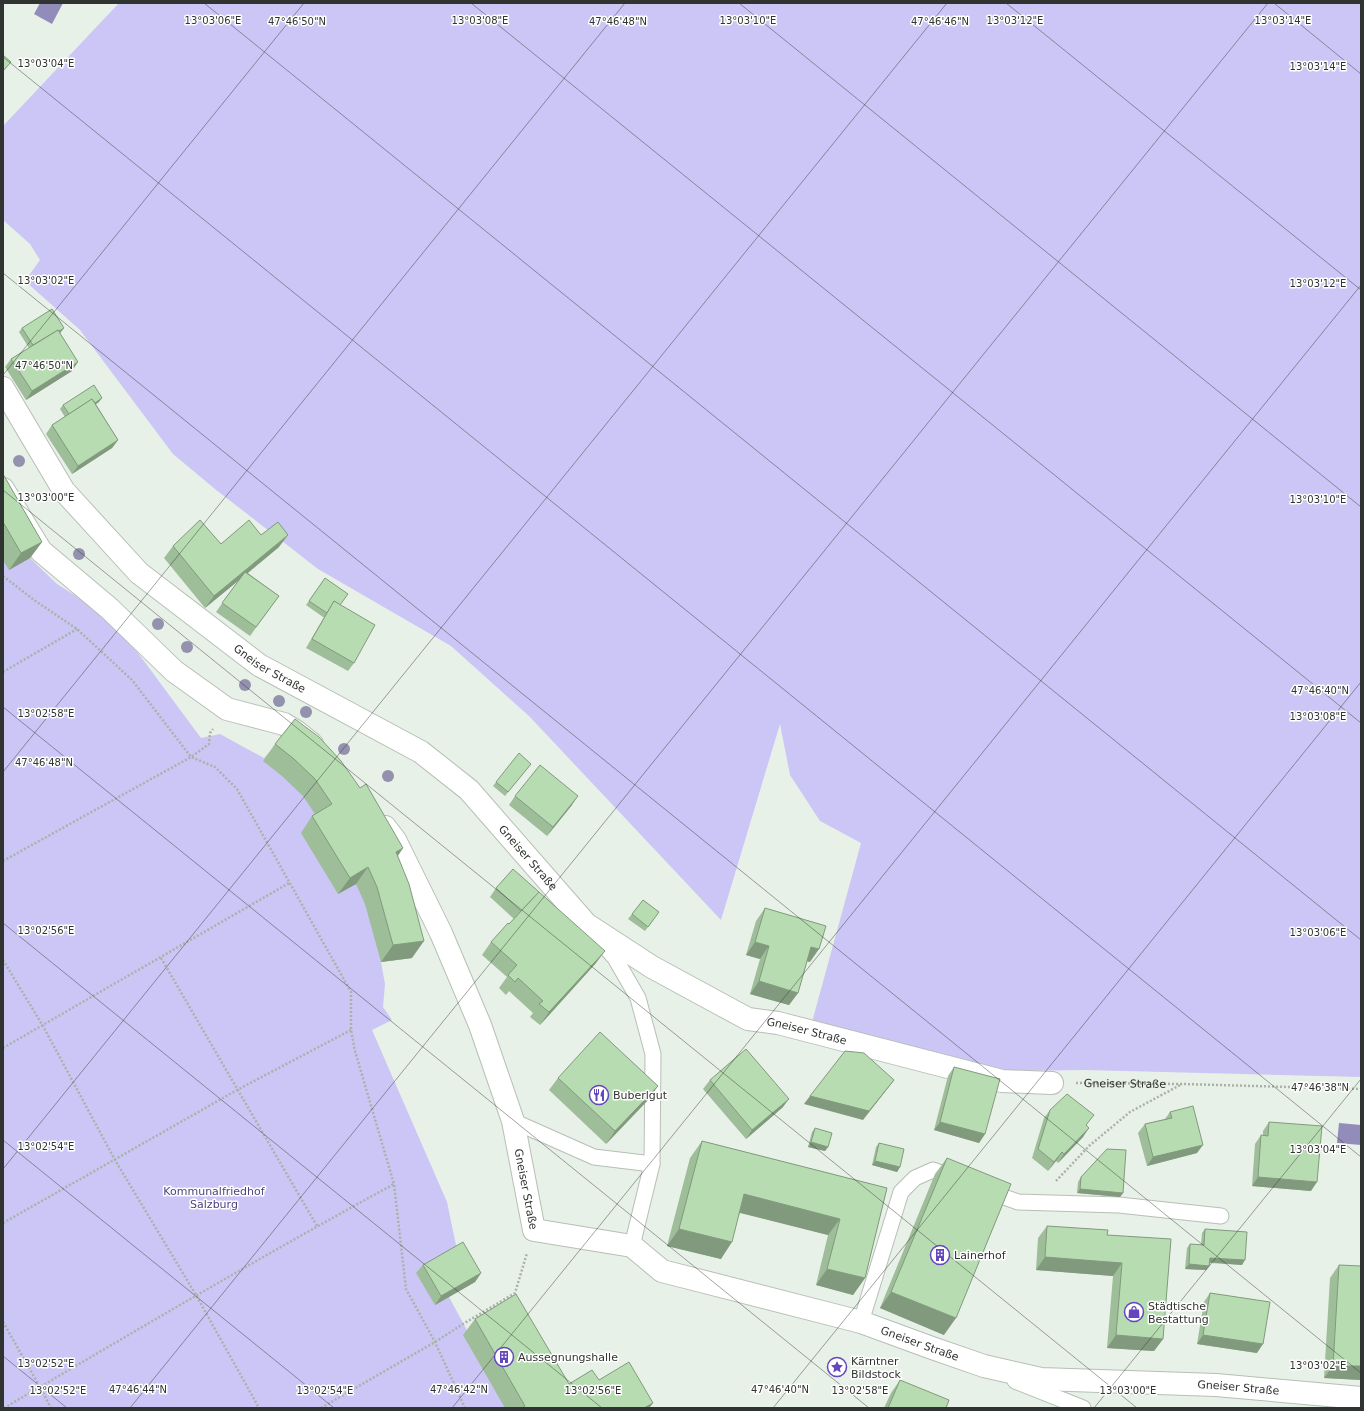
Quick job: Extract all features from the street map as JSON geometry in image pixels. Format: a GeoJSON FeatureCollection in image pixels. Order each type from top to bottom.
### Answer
{"type":"FeatureCollection","features":[{"type":"Feature","properties":{"kind":"street","name":"Gneiser Straße"},"geometry":{"type":"LineString","coordinates":[[3,388],[64,491],[139,573],[260,665],[422,752],[469,790],[586,924],[652,967],[748,1019],[778,1024],[1002,1080],[1052,1083]]}},
{"type":"Feature","properties":{"kind":"street"},"geometry":{"type":"LineString","coordinates":[[3,489],[41,552],[110,609],[174,671],[228,709],[284,724],[309,741],[326,757]]}},
{"type":"Feature","properties":{"kind":"street","name":"Gneiser Straße"},"geometry":{"type":"LineString","coordinates":[[373,812],[395,840],[441,933],[480,1025],[513,1120],[534,1230],[632,1246],[662,1271],[861,1322],[984,1366],[1041,1379],[1216,1385],[1361,1398]]}},
{"type":"Feature","properties":{"kind":"lane"},"geometry":{"type":"LineString","coordinates":[[586,924],[615,958],[638,998],[653,1054],[652,1164],[632,1246]]}},
{"type":"Feature","properties":{"kind":"lane"},"geometry":{"type":"LineString","coordinates":[[513,1120],[594,1157],[652,1164]]}},
{"type":"Feature","properties":{"kind":"lane"},"geometry":{"type":"LineString","coordinates":[[861,1322],[901,1192],[915,1178],[933,1170],[1018,1202],[1119,1205],[1221,1216]]}},
{"type":"Feature","properties":{"kind":"lane"},"geometry":{"type":"LineString","coordinates":[[932,1348],[1083,1408]]}},
{"type":"Feature","properties":{"kind":"path"},"geometry":{"type":"LineString","coordinates":[[3,576],[76,630],[132,680],[191,757],[214,767],[237,789],[351,992],[351,1030],[355,1051],[394,1184],[406,1289],[435,1342],[465,1408]]}},
{"type":"Feature","properties":{"kind":"path"},"geometry":{"type":"LineString","coordinates":[[3,672],[76,630]]}},
{"type":"Feature","properties":{"kind":"path"},"geometry":{"type":"LineString","coordinates":[[3,861],[191,757],[209,744],[210,733],[228,709]]}},
{"type":"Feature","properties":{"kind":"path"},"geometry":{"type":"LineString","coordinates":[[3,1048],[289,883]]}},
{"type":"Feature","properties":{"kind":"path"},"geometry":{"type":"LineString","coordinates":[[161,958],[317,1226]]}},
{"type":"Feature","properties":{"kind":"path"},"geometry":{"type":"LineString","coordinates":[[3,960],[42,1026],[114,1160],[196,1295],[259,1408]]}},
{"type":"Feature","properties":{"kind":"path"},"geometry":{"type":"LineString","coordinates":[[3,1223],[238,1090],[351,1030]]}},
{"type":"Feature","properties":{"kind":"path","name":"Gneiser Straße"},"geometry":{"type":"LineString","coordinates":[[1052,1083],[1182,1084],[1361,1089]]}},
{"type":"Feature","properties":{"kind":"path","name":"Gneiser Straße"},"geometry":{"type":"LineString","coordinates":[[1053,1184],[1089,1146],[1130,1112],[1182,1084]]}},
{"type":"Feature","properties":{"kind":"path"},"geometry":{"type":"LineString","coordinates":[[4,1408],[196,1295],[394,1184]]}},
{"type":"Feature","properties":{"kind":"path"},"geometry":{"type":"LineString","coordinates":[[321,1408],[435,1342],[515,1293],[534,1230]]}},
{"type":"Feature","properties":{"kind":"path"},"geometry":{"type":"LineString","coordinates":[[3,1322],[51,1408]]}},
{"type":"Feature","properties":{"kind":"green space"},"geometry":{"type":"Polygon","coordinates":[[[119,3],[1361,3],[1361,1077],[1085,1070],[1009,1071],[812,1022],[861,843],[820,821],[790,775],[780,724],[721,920],[529,716],[451,646],[318,569],[215,489],[173,454],[80,330],[25,281],[40,260],[30,244],[3,220],[3,126],[119,3]]]}},
{"type":"Feature","properties":{"kind":"green space","name":"Kommunalfriedhof Salzburg"},"geometry":{"type":"Polygon","coordinates":[[[3,511],[30,558],[57,584],[98,610],[138,653],[201,738],[220,734],[264,758],[284,736],[397,901],[412,958],[381,962],[385,984],[383,1007],[392,1020],[372,1030],[447,1202],[457,1250],[475,1282],[449,1297],[468,1332],[557,1400],[634,1408],[3,1408],[3,511]]]}},
{"type":"Feature","properties":{"kind":"shaded area"},"geometry":{"type":"Polygon","coordinates":[[[40,3],[63,3],[52,24],[34,14],[40,3]]]}},
{"type":"Feature","properties":{"kind":"shaded area"},"geometry":{"type":"Polygon","coordinates":[[[1339,1123],[1361,1125],[1361,1145],[1337,1143],[1339,1123]]]}},
{"type":"Feature","properties":{"kind":"building"},"geometry":{"type":"Polygon","coordinates":[[[3,55],[11,62],[3,71],[3,55]]]}},
{"type":"Feature","properties":{"kind":"building"},"geometry":{"type":"Polygon","coordinates":[[[52,309],[64,328],[33,345],[22,328],[52,309]]]}},
{"type":"Feature","properties":{"kind":"building"},"geometry":{"type":"Polygon","coordinates":[[[58,330],[78,362],[32,391],[11,359],[58,330]]]}},
{"type":"Feature","properties":{"kind":"building"},"geometry":{"type":"Polygon","coordinates":[[[94,385],[102,398],[95,403],[92,399],[69,414],[63,405],[94,385]]]}},
{"type":"Feature","properties":{"kind":"building"},"geometry":{"type":"Polygon","coordinates":[[[92,399],[118,440],[78,466],[52,425],[92,399]]]}},
{"type":"Feature","properties":{"kind":"building"},"geometry":{"type":"Polygon","coordinates":[[[3,474],[42,542],[21,553],[3,522],[3,474]]]}},
{"type":"Feature","properties":{"kind":"building"},"geometry":{"type":"Polygon","coordinates":[[[200,520],[221,544],[249,520],[261,535],[278,522],[288,535],[214,596],[173,546],[200,520]]]}},
{"type":"Feature","properties":{"kind":"building"},"geometry":{"type":"Polygon","coordinates":[[[245,572],[279,596],[256,627],[222,603],[245,572]]]}},
{"type":"Feature","properties":{"kind":"building"},"geometry":{"type":"Polygon","coordinates":[[[325,578],[348,594],[340,605],[334,601],[327,613],[309,601],[325,578]]]}},
{"type":"Feature","properties":{"kind":"building"},"geometry":{"type":"Polygon","coordinates":[[[334,601],[375,625],[354,663],[312,639],[334,601]]]}},
{"type":"Feature","properties":{"kind":"building"},"geometry":{"type":"Polygon","coordinates":[[[295,719],[319,737],[341,761],[360,788],[366,784],[403,848],[396,852],[409,884],[424,941],[393,945],[377,887],[368,867],[350,878],[312,816],[332,804],[315,779],[294,759],[275,744],[295,719]]]}},
{"type":"Feature","properties":{"kind":"building"},"geometry":{"type":"Polygon","coordinates":[[[519,753],[531,764],[508,792],[496,782],[519,753]]]}},
{"type":"Feature","properties":{"kind":"building"},"geometry":{"type":"Polygon","coordinates":[[[540,765],[578,796],[553,827],[515,796],[540,765]]]}},
{"type":"Feature","properties":{"kind":"building"},"geometry":{"type":"Polygon","coordinates":[[[513,869],[539,892],[521,911],[496,888],[513,869]]]}},
{"type":"Feature","properties":{"kind":"building"},"geometry":{"type":"Polygon","coordinates":[[[539,892],[605,951],[549,1012],[539,1004],[543,1001],[518,978],[515,982],[508,975],[517,965],[491,942],[539,892]]]}},
{"type":"Feature","properties":{"kind":"building"},"geometry":{"type":"Polygon","coordinates":[[[643,900],[659,912],[648,927],[632,914],[643,900]]]}},
{"type":"Feature","properties":{"kind":"building"},"geometry":{"type":"Polygon","coordinates":[[[765,908],[826,926],[819,949],[811,947],[798,993],[759,981],[769,946],[755,942],[765,908]]]}},
{"type":"Feature","properties":{"kind":"building","name":"Buberlgut"},"geometry":{"type":"Polygon","coordinates":[[[600,1032],[658,1086],[615,1131],[558,1078],[600,1032]]]}},
{"type":"Feature","properties":{"kind":"building"},"geometry":{"type":"Polygon","coordinates":[[[746,1049],[789,1099],[752,1130],[710,1080],[746,1049]]]}},
{"type":"Feature","properties":{"kind":"building"},"geometry":{"type":"Polygon","coordinates":[[[845,1051],[864,1053],[894,1080],[869,1111],[810,1096],[845,1051]]]}},
{"type":"Feature","properties":{"kind":"building"},"geometry":{"type":"Polygon","coordinates":[[[954,1067],[1000,1079],[985,1134],[940,1122],[954,1067]]]}},
{"type":"Feature","properties":{"kind":"building"},"geometry":{"type":"Polygon","coordinates":[[[1067,1094],[1094,1115],[1086,1125],[1089,1128],[1064,1154],[1062,1152],[1054,1162],[1038,1149],[1050,1110],[1067,1094]]]}},
{"type":"Feature","properties":{"kind":"building"},"geometry":{"type":"Polygon","coordinates":[[[1193,1106],[1203,1145],[1153,1157],[1145,1124],[1172,1118],[1170,1112],[1193,1106]]]}},
{"type":"Feature","properties":{"kind":"building"},"geometry":{"type":"Polygon","coordinates":[[[1269,1122],[1322,1126],[1317,1182],[1258,1177],[1261,1135],[1268,1136],[1269,1122]]]}},
{"type":"Feature","properties":{"kind":"building"},"geometry":{"type":"Polygon","coordinates":[[[815,1128],[832,1133],[828,1147],[811,1142],[815,1128]]]}},
{"type":"Feature","properties":{"kind":"building"},"geometry":{"type":"Polygon","coordinates":[[[702,1141],[887,1188],[865,1278],[827,1269],[840,1219],[744,1194],[732,1242],[679,1229],[702,1141]]]}},
{"type":"Feature","properties":{"kind":"building"},"geometry":{"type":"Polygon","coordinates":[[[879,1143],[904,1149],[900,1167],[875,1161],[879,1143]]]}},
{"type":"Feature","properties":{"kind":"building"},"geometry":{"type":"Polygon","coordinates":[[[1107,1149],[1126,1150],[1123,1193],[1080,1189],[1081,1177],[1107,1149]]]}},
{"type":"Feature","properties":{"kind":"building","name":"Lainerhof"},"geometry":{"type":"Polygon","coordinates":[[[947,1158],[1011,1184],[956,1318],[891,1292],[947,1158]]]}},
{"type":"Feature","properties":{"kind":"building","name":"Städtische Bestattung"},"geometry":{"type":"Polygon","coordinates":[[[1047,1226],[1108,1230],[1107,1235],[1171,1239],[1163,1339],[1116,1335],[1122,1263],[1045,1257],[1047,1226]]]}},
{"type":"Feature","properties":{"kind":"building"},"geometry":{"type":"Polygon","coordinates":[[[1205,1229],[1247,1232],[1245,1260],[1210,1258],[1209,1266],[1189,1264],[1190,1244],[1204,1245],[1205,1229]]]}},
{"type":"Feature","properties":{"kind":"building"},"geometry":{"type":"Polygon","coordinates":[[[463,1242],[481,1273],[441,1296],[423,1265],[463,1242]]]}},
{"type":"Feature","properties":{"kind":"building"},"geometry":{"type":"Polygon","coordinates":[[[1339,1265],[1361,1266],[1361,1366],[1333,1366],[1339,1265]]]}},
{"type":"Feature","properties":{"kind":"building"},"geometry":{"type":"Polygon","coordinates":[[[1210,1293],[1270,1302],[1263,1344],[1203,1335],[1210,1293]]]}},
{"type":"Feature","properties":{"kind":"building"},"geometry":{"type":"Polygon","coordinates":[[[516,1294],[569,1384],[592,1370],[599,1380],[629,1362],[653,1403],[644,1408],[522,1408],[525,1406],[475,1319],[516,1294]]]}},
{"type":"Feature","properties":{"kind":"building"},"geometry":{"type":"Polygon","coordinates":[[[900,1380],[949,1400],[946,1408],[888,1408],[900,1380]]]}},
{"type":"Feature","properties":{"kind":"place","name":"Buberlgut"},"geometry":{"type":"Point","coordinates":[599,1095]}},
{"type":"Feature","properties":{"kind":"place","name":"Lainerhof"},"geometry":{"type":"Point","coordinates":[940,1255]}},
{"type":"Feature","properties":{"kind":"place","name":"Städtische Bestattung"},"geometry":{"type":"Point","coordinates":[1134,1312]}},
{"type":"Feature","properties":{"kind":"place","name":"Aussegnungshalle"},"geometry":{"type":"Point","coordinates":[504,1357]}},
{"type":"Feature","properties":{"kind":"place","name":"Kärntner Bildstock"},"geometry":{"type":"Point","coordinates":[837,1367]}}]}
